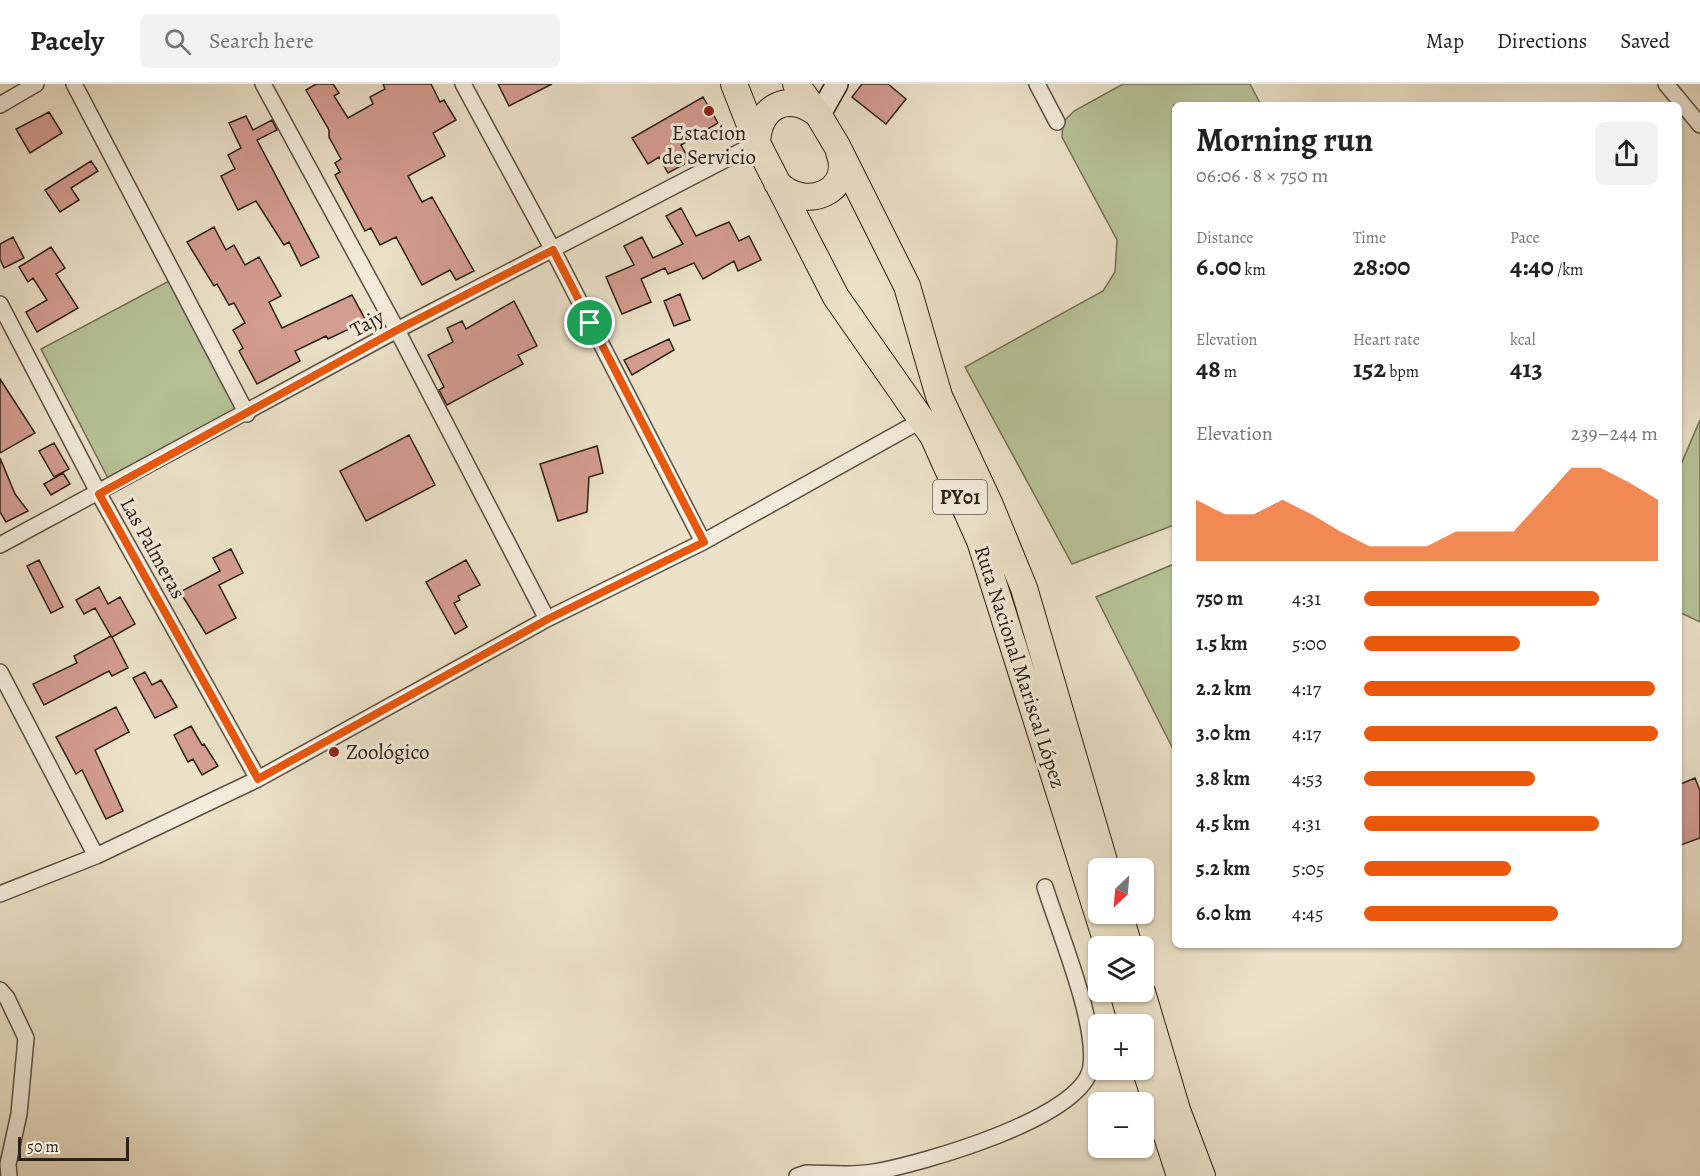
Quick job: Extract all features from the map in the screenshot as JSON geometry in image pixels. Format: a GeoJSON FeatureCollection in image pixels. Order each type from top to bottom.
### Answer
{"type":"FeatureCollection","features":[{"type":"Feature","properties":{"kind":"highway","name":"Ruta Nacional Mariscal López"},"geometry":{"type":"LineString","coordinates":[[734,84],[757,143],[836,297],[933,436],[980,541],[1105,936]]}},
{"type":"Feature","properties":{"kind":"highway"},"geometry":{"type":"LineString","coordinates":[[797,91],[792,103],[807,106],[819,116]]}},
{"type":"Feature","properties":{"kind":"highway"},"geometry":{"type":"LineString","coordinates":[[757,143],[758,128],[765,115],[797,91]]}},
{"type":"Feature","properties":{"kind":"highway","name":"Ruta Nacional Mariscal López"},"geometry":{"type":"LineString","coordinates":[[819,116],[837,146],[907,286],[939,396],[1012,556],[1103,858]]}},
{"type":"Feature","properties":{"kind":"highway"},"geometry":{"type":"LineString","coordinates":[[777,183],[787,193],[799,198],[812,198],[825,194],[835,184],[841,172],[841,159],[837,146]]}},
{"type":"Feature","properties":{"kind":"highway"},"geometry":{"type":"LineString","coordinates":[[1145,1002],[1177,1110],[1202,1176]]}},
{"type":"Feature","properties":{"kind":"highway"},"geometry":{"type":"LineString","coordinates":[[1149,1080],[1180,1176]]}},
{"type":"Feature","properties":{"kind":"main road"},"geometry":{"type":"LineString","coordinates":[[819,116],[837,84]]}},
{"type":"Feature","properties":{"kind":"street"},"geometry":{"type":"LineString","coordinates":[[0,105],[36,84]]}},
{"type":"Feature","properties":{"kind":"street"},"geometry":{"type":"LineString","coordinates":[[74,84],[247,414]]}},
{"type":"Feature","properties":{"kind":"street"},"geometry":{"type":"LineString","coordinates":[[263,84],[397,330],[548,619]]}},
{"type":"Feature","properties":{"kind":"street"},"geometry":{"type":"LineString","coordinates":[[463,84],[553,250],[704,542]]}},
{"type":"Feature","properties":{"kind":"street"},"geometry":{"type":"LineString","coordinates":[[728,84],[744,111]]}},
{"type":"Feature","properties":{"kind":"street"},"geometry":{"type":"LineString","coordinates":[[1037,84],[1057,122]]}},
{"type":"Feature","properties":{"kind":"street"},"geometry":{"type":"LineString","coordinates":[[1666,84],[1681,102]]}},
{"type":"Feature","properties":{"kind":"street"},"geometry":{"type":"LineString","coordinates":[[1682,103],[1700,125]]}},
{"type":"Feature","properties":{"kind":"street","name":"Tajy"},"geometry":{"type":"LineString","coordinates":[[0,545],[247,414],[397,330],[757,143]]}},
{"type":"Feature","properties":{"kind":"street","name":"Las Palmeras"},"geometry":{"type":"LineString","coordinates":[[0,304],[99,494],[258,779]]}},
{"type":"Feature","properties":{"kind":"street"},"geometry":{"type":"LineString","coordinates":[[0,894],[96,856],[258,779],[548,619],[704,542],[922,420]]}},
{"type":"Feature","properties":{"kind":"street"},"geometry":{"type":"LineString","coordinates":[[0,672],[96,856]]}},
{"type":"Feature","properties":{"kind":"street"},"geometry":{"type":"LineString","coordinates":[[797,1176],[806,1173],[871,1173],[930,1161],[986,1143],[1046,1112],[1082,1088],[1091,1067],[1089,1024],[1045,887]]}},
{"type":"Feature","properties":{"kind":"street"},"geometry":{"type":"LineString","coordinates":[[0,990],[7,998],[26,1038],[19,1114],[8,1164],[9,1176]]}},
{"type":"Feature","properties":{"kind":"green space"},"geometry":{"type":"Polygon","coordinates":[[[1123,84],[1250,84],[1259,102],[1172,102],[1172,526],[1072,564],[965,367],[1103,291],[1115,272],[1117,240],[1062,137],[1063,122],[1074,111],[1123,84]]]}},
{"type":"Feature","properties":{"kind":"green space"},"geometry":{"type":"Polygon","coordinates":[[[169,281],[241,413],[110,482],[41,349],[169,281]]]}},
{"type":"Feature","properties":{"kind":"green space"},"geometry":{"type":"Polygon","coordinates":[[[1700,420],[1700,622],[1682,613],[1682,462],[1700,420]]]}},
{"type":"Feature","properties":{"kind":"green space"},"geometry":{"type":"Polygon","coordinates":[[[1172,565],[1172,747],[1096,597],[1172,565]]]}},
{"type":"Feature","properties":{"kind":"building"},"geometry":{"type":"Polygon","coordinates":[[[316,84],[333,84],[339,93],[334,96],[348,118],[373,104],[370,97],[385,89],[383,84],[431,84],[440,102],[444,100],[456,120],[433,133],[445,156],[408,176],[422,202],[432,197],[474,271],[456,280],[450,270],[422,285],[396,237],[380,245],[371,228],[365,231],[335,175],[340,172],[335,163],[341,159],[329,137],[329,130],[306,90],[316,84]]]}},
{"type":"Feature","properties":{"kind":"building"},"geometry":{"type":"Polygon","coordinates":[[[498,84],[552,84],[509,106],[498,84]]]}},
{"type":"Feature","properties":{"kind":"building"},"geometry":{"type":"Polygon","coordinates":[[[862,84],[888,84],[906,99],[886,124],[852,97],[862,84]]]}},
{"type":"Feature","properties":{"kind":"building"},"geometry":{"type":"Polygon","coordinates":[[[703,97],[718,123],[681,145],[690,161],[668,173],[659,157],[648,164],[632,138],[703,97]]]}},
{"type":"Feature","properties":{"kind":"building"},"geometry":{"type":"Polygon","coordinates":[[[49,112],[62,133],[30,153],[16,129],[49,112]]]}},
{"type":"Feature","properties":{"kind":"building"},"geometry":{"type":"Polygon","coordinates":[[[246,116],[253,130],[272,120],[277,130],[257,140],[319,257],[301,266],[289,242],[284,245],[256,201],[238,210],[221,176],[235,169],[228,155],[241,148],[229,123],[246,116]]]}},
{"type":"Feature","properties":{"kind":"building"},"geometry":{"type":"Polygon","coordinates":[[[91,161],[98,171],[71,188],[79,200],[60,212],[45,190],[91,161]]]}},
{"type":"Feature","properties":{"kind":"building"},"geometry":{"type":"Polygon","coordinates":[[[681,208],[696,236],[729,222],[739,241],[749,236],[761,260],[738,271],[734,261],[703,279],[694,263],[668,274],[665,268],[641,279],[651,302],[622,314],[606,277],[634,265],[624,246],[642,237],[653,258],[683,244],[666,216],[681,208]]]}},
{"type":"Feature","properties":{"kind":"building"},"geometry":{"type":"Polygon","coordinates":[[[214,227],[226,250],[234,245],[245,265],[259,257],[281,296],[269,302],[282,328],[352,295],[366,321],[295,351],[300,361],[257,384],[239,351],[243,348],[233,330],[245,323],[234,303],[229,305],[217,284],[214,286],[187,242],[214,227]]]}},
{"type":"Feature","properties":{"kind":"building"},"geometry":{"type":"Polygon","coordinates":[[[13,237],[24,258],[4,268],[0,259],[0,244],[13,237]]]}},
{"type":"Feature","properties":{"kind":"building"},"geometry":{"type":"Polygon","coordinates":[[[51,247],[65,268],[56,274],[78,308],[37,332],[26,312],[47,300],[33,278],[28,282],[19,267],[51,247]]]}},
{"type":"Feature","properties":{"kind":"building"},"geometry":{"type":"Polygon","coordinates":[[[680,294],[690,320],[674,326],[664,301],[680,294]]]}},
{"type":"Feature","properties":{"kind":"building"},"geometry":{"type":"Polygon","coordinates":[[[514,301],[537,346],[518,355],[523,364],[447,405],[439,390],[444,387],[428,355],[453,342],[447,328],[462,321],[466,329],[514,301]]]}},
{"type":"Feature","properties":{"kind":"building"},"geometry":{"type":"Polygon","coordinates":[[[669,339],[674,350],[632,375],[624,360],[669,339]]]}},
{"type":"Feature","properties":{"kind":"building"},"geometry":{"type":"Polygon","coordinates":[[[0,379],[35,433],[0,453],[0,379]]]}},
{"type":"Feature","properties":{"kind":"building"},"geometry":{"type":"Polygon","coordinates":[[[409,435],[435,485],[366,521],[340,471],[409,435]]]}},
{"type":"Feature","properties":{"kind":"building"},"geometry":{"type":"Polygon","coordinates":[[[54,443],[69,469],[54,477],[39,451],[54,443]]]}},
{"type":"Feature","properties":{"kind":"building"},"geometry":{"type":"Polygon","coordinates":[[[597,446],[603,473],[589,477],[587,512],[558,521],[540,464],[597,446]]]}},
{"type":"Feature","properties":{"kind":"building"},"geometry":{"type":"Polygon","coordinates":[[[0,458],[15,494],[28,511],[6,522],[0,512],[0,458]]]}},
{"type":"Feature","properties":{"kind":"building"},"geometry":{"type":"Polygon","coordinates":[[[63,473],[70,484],[51,495],[44,484],[63,473]]]}},
{"type":"Feature","properties":{"kind":"building"},"geometry":{"type":"Polygon","coordinates":[[[231,549],[243,573],[219,585],[236,618],[206,634],[180,592],[220,571],[213,558],[231,549]]]}},
{"type":"Feature","properties":{"kind":"building"},"geometry":{"type":"Polygon","coordinates":[[[39,560],[63,607],[51,613],[27,566],[39,560]]]}},
{"type":"Feature","properties":{"kind":"building"},"geometry":{"type":"Polygon","coordinates":[[[466,560],[480,585],[458,596],[460,600],[454,603],[467,627],[455,634],[426,582],[466,560]]]}},
{"type":"Feature","properties":{"kind":"building"},"geometry":{"type":"Polygon","coordinates":[[[99,587],[108,604],[120,597],[135,624],[112,637],[128,668],[112,676],[109,671],[44,705],[33,684],[77,663],[74,656],[111,636],[95,608],[84,614],[76,600],[99,587]]]}},
{"type":"Feature","properties":{"kind":"building"},"geometry":{"type":"Polygon","coordinates":[[[145,672],[152,685],[161,680],[177,707],[155,718],[133,678],[145,672]]]}},
{"type":"Feature","properties":{"kind":"building"},"geometry":{"type":"Polygon","coordinates":[[[116,707],[129,732],[95,750],[123,811],[106,819],[82,770],[76,774],[56,737],[116,707]]]}},
{"type":"Feature","properties":{"kind":"building"},"geometry":{"type":"Polygon","coordinates":[[[191,726],[218,766],[202,775],[193,759],[188,762],[174,735],[191,726]]]}},
{"type":"Feature","properties":{"kind":"building"},"geometry":{"type":"Polygon","coordinates":[[[1695,778],[1700,791],[1700,838],[1682,845],[1682,783],[1695,778]]]}},
{"type":"Feature","properties":{"kind":"place","name":"Estacion de Servicio"},"geometry":{"type":"Point","coordinates":[709,111]}},
{"type":"Feature","properties":{"kind":"place","name":"Zoológico"},"geometry":{"type":"Point","coordinates":[334,752]}},
{"type":"Feature","properties":{"kind":"route"},"geometry":{"type":"LineString","coordinates":[[553,250],[590,323],[704,542],[548,619],[258,779],[99,494],[397,330],[553,250]]}}]}
